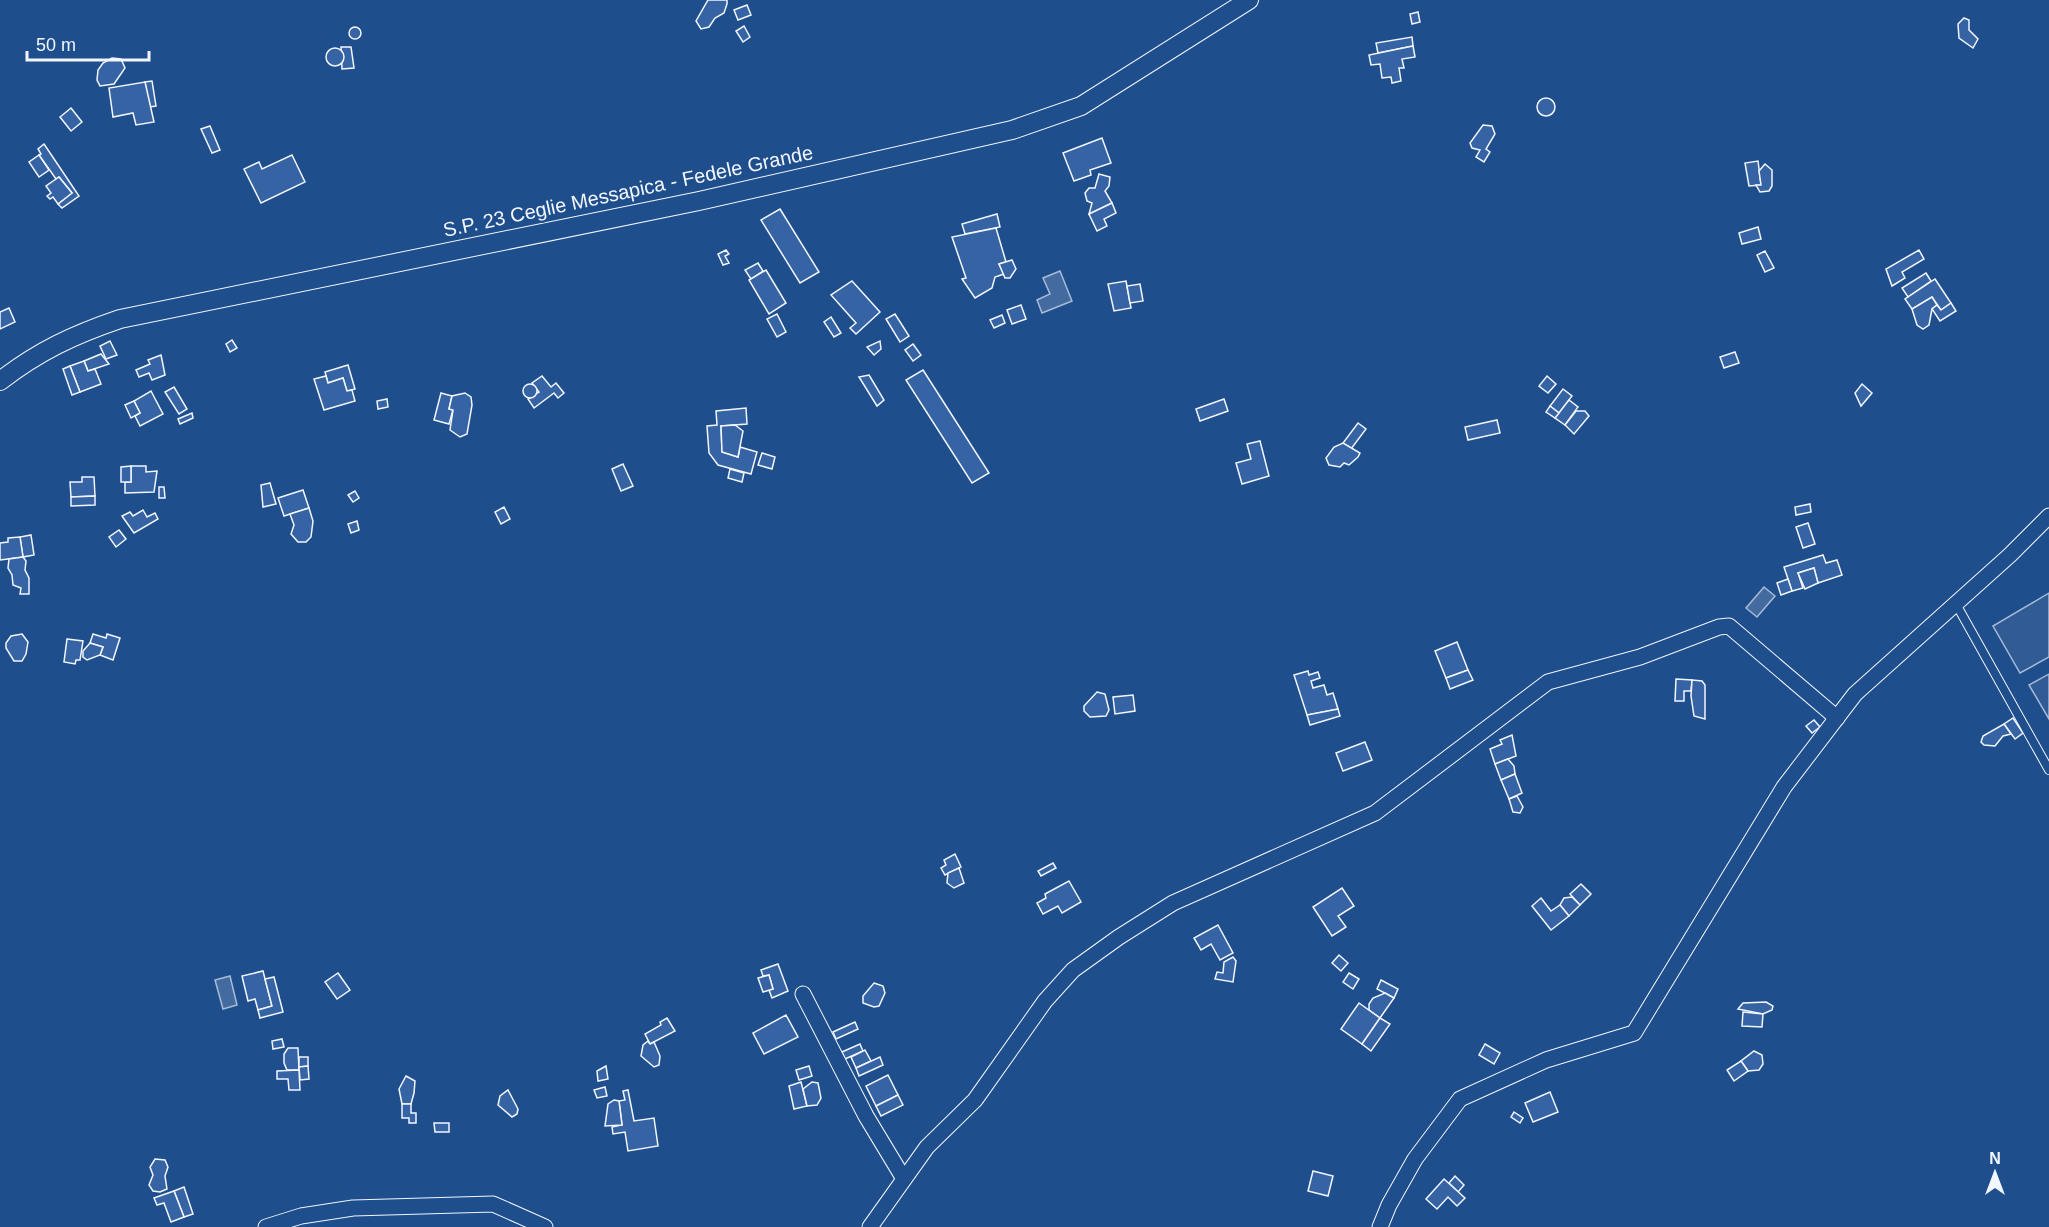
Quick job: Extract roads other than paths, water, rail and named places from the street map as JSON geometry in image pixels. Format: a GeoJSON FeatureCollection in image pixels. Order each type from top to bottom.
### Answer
{"type":"FeatureCollection","features":[{"type":"Feature","properties":{"kind":"street","name":"S.P. 23 Ceglie Messapica - Fedele Grande"},"geometry":{"type":"LineString","coordinates":[[0,381],[30,358],[70,336],[120,319],[699,201],[1012,130],[1081,106],[1248,0]]}},
{"type":"Feature","properties":{"kind":"street"},"geometry":{"type":"LineString","coordinates":[[1380,1227],[1389,1205],[1415,1159],[1460,1099],[1546,1060],[1634,1033],[1784,787],[1855,694],[1956,604],[2049,516]]}},
{"type":"Feature","properties":{"kind":"street"},"geometry":{"type":"LineString","coordinates":[[870,1227],[927,1147],[975,1100],[1045,1001],[1073,970],[1173,903],[1375,813],[1548,682],[1640,657],[1719,627],[1729,626],[1837,718]]}},
{"type":"Feature","properties":{"kind":"street"},"geometry":{"type":"LineString","coordinates":[[803,994],[866,1116],[904,1179]]}},
{"type":"Feature","properties":{"kind":"street"},"geometry":{"type":"LineString","coordinates":[[266,1227],[301,1216],[353,1208],[493,1204],[545,1227]]}},
{"type":"Feature","properties":{"kind":"lane"},"geometry":{"type":"LineString","coordinates":[[1956,604],[2049,770]]}}]}
